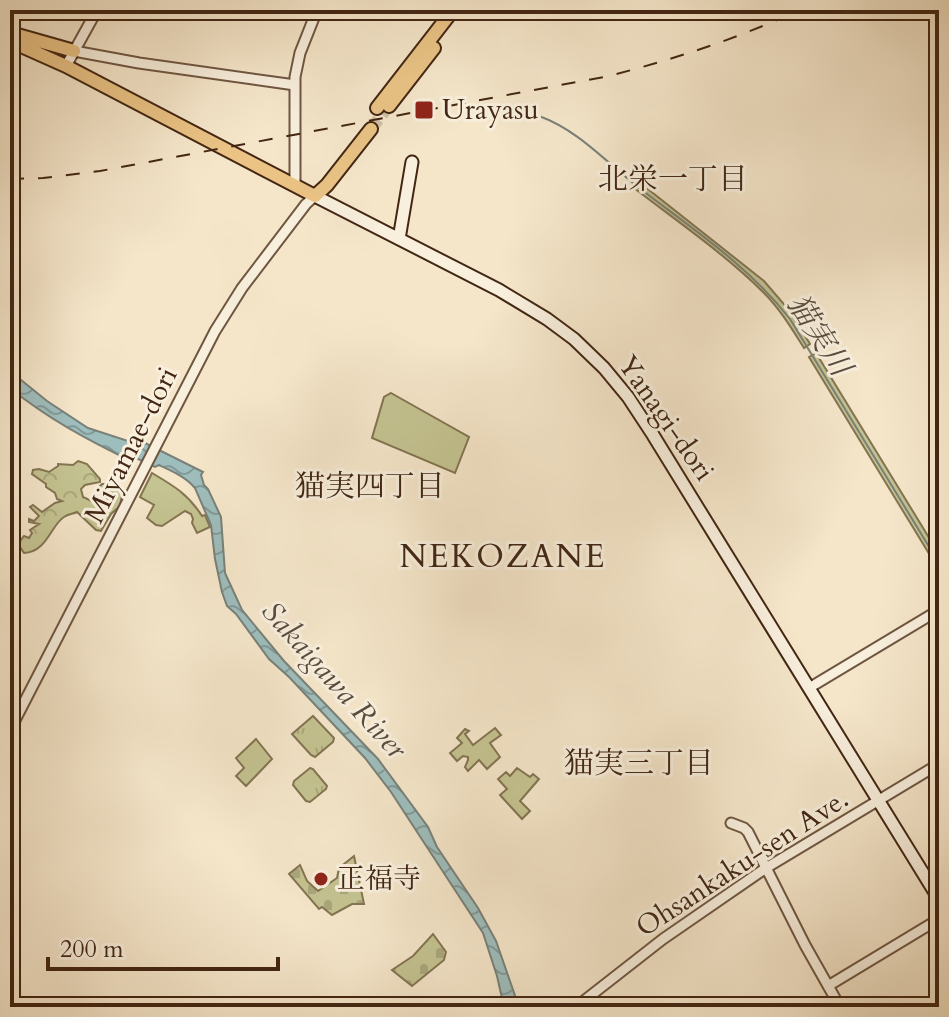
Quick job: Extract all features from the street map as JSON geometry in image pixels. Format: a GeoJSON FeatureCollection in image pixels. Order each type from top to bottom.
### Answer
{"type":"FeatureCollection","features":[{"type":"Feature","properties":{"kind":"main road"},"geometry":{"type":"LineString","coordinates":[[453,10],[383,107],[463,10]]}},
{"type":"Feature","properties":{"kind":"main road"},"geometry":{"type":"LineString","coordinates":[[11,36],[74,51]]}},
{"type":"Feature","properties":{"kind":"main road","name":"Yanagi-dori"},"geometry":{"type":"LineString","coordinates":[[11,36],[532,308],[574,339],[628,397],[653,435],[939,899]]}},
{"type":"Feature","properties":{"kind":"main road"},"geometry":{"type":"LineString","coordinates":[[315,196],[327,185],[365,130]]}},
{"type":"Feature","properties":{"kind":"main road"},"geometry":{"type":"LineString","coordinates":[[399,239],[412,162]]}},
{"type":"Feature","properties":{"kind":"street"},"geometry":{"type":"LineString","coordinates":[[66,66],[97,10]]}},
{"type":"Feature","properties":{"kind":"street"},"geometry":{"type":"LineString","coordinates":[[295,185],[295,85],[300,53],[317,10]]}},
{"type":"Feature","properties":{"kind":"street"},"geometry":{"type":"LineString","coordinates":[[74,51],[295,85]]}},
{"type":"Feature","properties":{"kind":"street","name":"Miyamae-dori"},"geometry":{"type":"LineString","coordinates":[[10,730],[212,336],[232,303],[315,196]]}},
{"type":"Feature","properties":{"kind":"street"},"geometry":{"type":"LineString","coordinates":[[809,688],[939,610]]}},
{"type":"Feature","properties":{"kind":"street","name":"Ohsankaku-sen Ave."},"geometry":{"type":"LineString","coordinates":[[576,1007],[663,939],[766,868],[939,764]]}},
{"type":"Feature","properties":{"kind":"street"},"geometry":{"type":"LineString","coordinates":[[731,823],[748,832],[840,1007]]}},
{"type":"Feature","properties":{"kind":"street"},"geometry":{"type":"LineString","coordinates":[[828,986],[939,919]]}},
{"type":"Feature","properties":{"kind":"green space"},"geometry":{"type":"Polygon","coordinates":[[[639,182],[764,281],[789,310],[810,344],[804,348],[786,319],[749,279],[634,188],[639,182]]]}},
{"type":"Feature","properties":{"kind":"green space"},"geometry":{"type":"Polygon","coordinates":[[[816,353],[939,554],[939,570],[809,357],[816,353]]]}},
{"type":"Feature","properties":{"kind":"green space"},"geometry":{"type":"Polygon","coordinates":[[[391,393],[469,437],[455,473],[372,438],[384,397],[391,393]]]}},
{"type":"Feature","properties":{"kind":"green space"},"geometry":{"type":"Polygon","coordinates":[[[78,461],[87,464],[100,479],[100,482],[81,489],[83,497],[106,508],[107,496],[99,487],[107,484],[123,490],[120,506],[101,531],[77,512],[66,516],[38,548],[24,553],[18,544],[24,536],[29,538],[30,530],[39,524],[29,522],[29,519],[34,521],[39,516],[30,507],[33,505],[42,512],[62,501],[32,474],[33,470],[49,472],[58,464],[73,465],[78,461]]]}},
{"type":"Feature","properties":{"kind":"green space"},"geometry":{"type":"Polygon","coordinates":[[[152,473],[186,496],[202,516],[205,515],[210,527],[197,533],[191,514],[185,511],[162,526],[147,518],[154,505],[140,497],[152,473]]]}},
{"type":"Feature","properties":{"kind":"green space"},"geometry":{"type":"Polygon","coordinates":[[[313,716],[334,738],[315,757],[292,734],[313,716]]]}},
{"type":"Feature","properties":{"kind":"green space"},"geometry":{"type":"Polygon","coordinates":[[[495,728],[501,735],[490,743],[500,757],[487,769],[479,760],[468,771],[465,767],[468,757],[463,756],[457,761],[450,753],[462,743],[457,738],[465,729],[469,731],[465,734],[473,745],[495,728]]]}},
{"type":"Feature","properties":{"kind":"green space"},"geometry":{"type":"Polygon","coordinates":[[[256,739],[272,759],[246,786],[236,776],[244,768],[236,758],[256,739]]]}},
{"type":"Feature","properties":{"kind":"green space"},"geometry":{"type":"Polygon","coordinates":[[[310,768],[327,786],[310,802],[293,785],[310,768]]]}},
{"type":"Feature","properties":{"kind":"green space"},"geometry":{"type":"Polygon","coordinates":[[[517,768],[539,779],[520,801],[530,811],[522,819],[500,795],[507,789],[498,779],[506,772],[510,776],[517,768]]]}},
{"type":"Feature","properties":{"kind":"green space"},"geometry":{"type":"Polygon","coordinates":[[[354,856],[364,904],[352,904],[332,915],[322,907],[319,909],[289,874],[300,865],[307,881],[318,891],[337,878],[339,868],[354,856]]]}},
{"type":"Feature","properties":{"kind":"green space"},"geometry":{"type":"Polygon","coordinates":[[[433,934],[446,952],[444,960],[412,986],[392,970],[413,956],[433,934]]]}},
{"type":"Feature","properties":{"kind":"water"},"geometry":{"type":"Polygon","coordinates":[[[10,371],[88,428],[137,444],[141,441],[203,472],[204,485],[221,517],[225,573],[242,610],[284,661],[378,759],[428,827],[437,847],[496,941],[519,1007],[504,1007],[483,933],[391,792],[365,758],[269,659],[227,606],[215,559],[211,525],[195,488],[183,477],[159,465],[155,467],[136,458],[129,460],[53,418],[10,388],[10,371]]]}},
{"type":"Feature","properties":{"kind":"waterway","name":"猫実川"},"geometry":{"type":"LineString","coordinates":[[539,116],[566,129],[591,147],[718,248],[774,300],[790,319],[939,563]]}},
{"type":"Feature","properties":{"kind":"tunnel"},"geometry":{"type":"LineString","coordinates":[[371,129],[389,106]]}},
{"type":"Feature","properties":{"kind":"railway"},"geometry":{"type":"LineString","coordinates":[[10,179],[100,171],[609,76],[705,48],[799,10]]}},
{"type":"Feature","properties":{"kind":"place","name":"Urayasu"},"geometry":{"type":"Point","coordinates":[424,110]}},
{"type":"Feature","properties":{"kind":"place","name":"正福寺"},"geometry":{"type":"Point","coordinates":[321,879]}},
{"type":"Feature","properties":{"kind":"district","name":"北栄一丁目"},"geometry":{"type":"Point","coordinates":[673,179]}},
{"type":"Feature","properties":{"kind":"district","name":"猫実四丁目"},"geometry":{"type":"Point","coordinates":[370,486]}},
{"type":"Feature","properties":{"kind":"district","name":"NEKOZANE"},"geometry":{"type":"Point","coordinates":[503,557]}},
{"type":"Feature","properties":{"kind":"district","name":"猫実三丁目"},"geometry":{"type":"Point","coordinates":[639,763]}},
{"type":"Feature","properties":{"kind":"water label","name":"Sakaigawa River"},"geometry":{"type":"Point","coordinates":[334,680]}}]}
